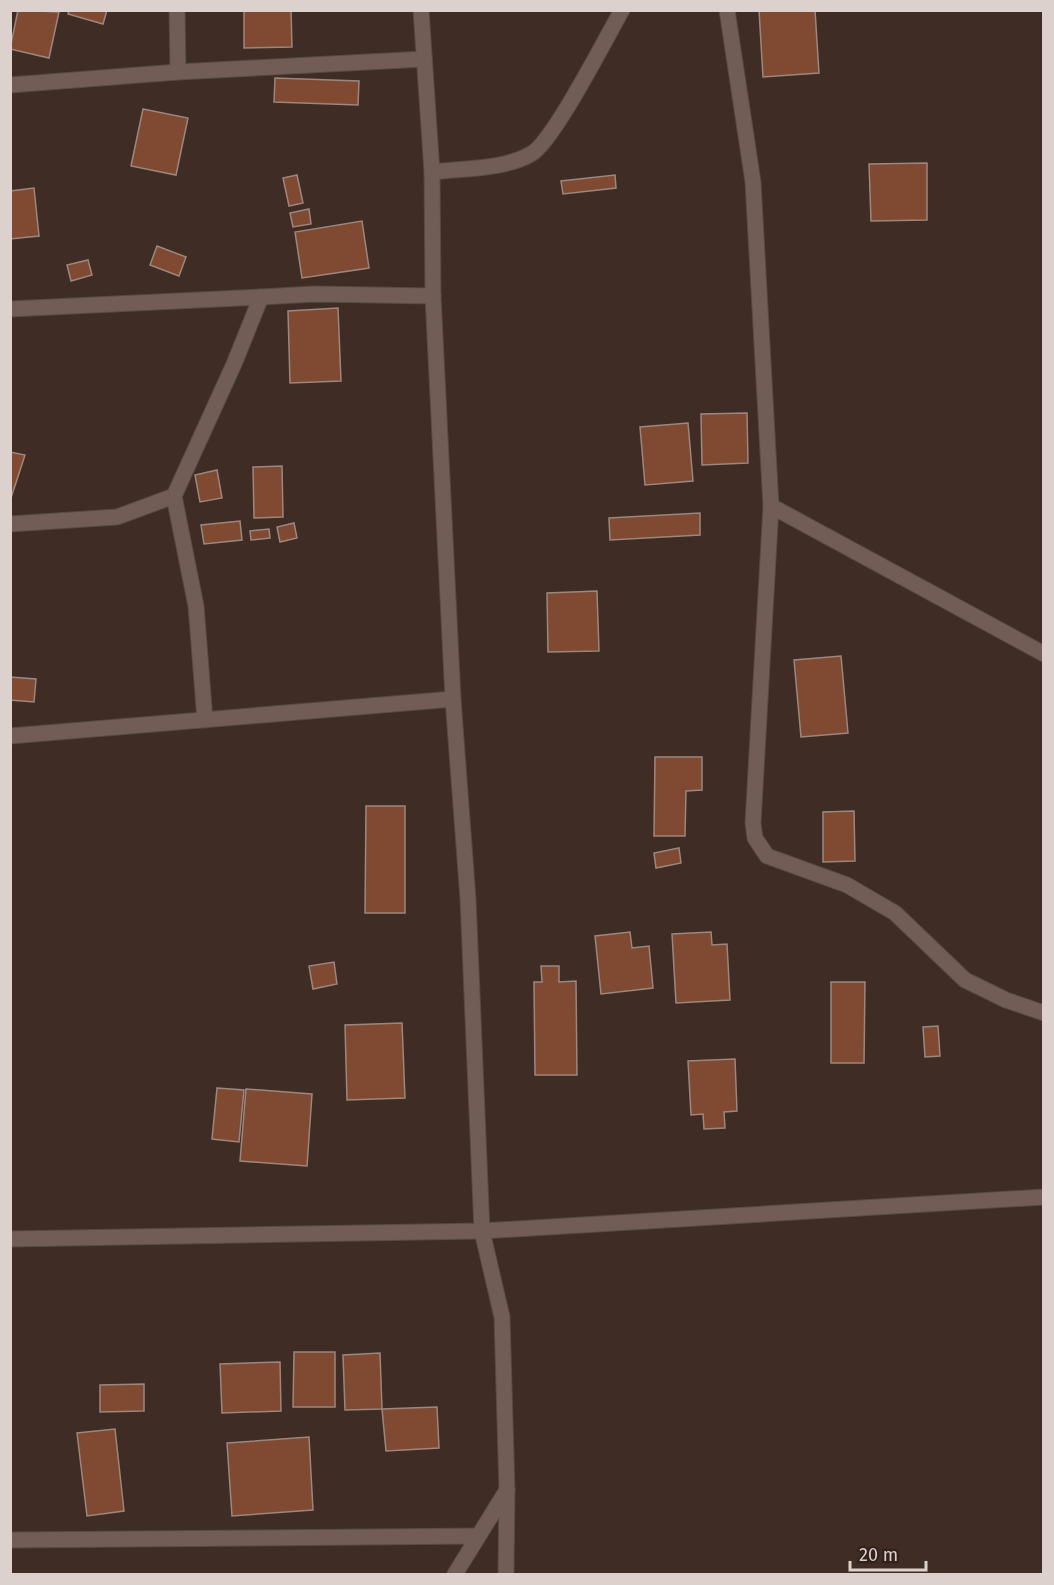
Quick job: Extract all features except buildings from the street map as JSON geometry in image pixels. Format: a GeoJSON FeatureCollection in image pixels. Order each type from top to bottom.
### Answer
{"type":"FeatureCollection","features":[{"type":"Feature","properties":{"kind":"street"},"geometry":{"type":"LineString","coordinates":[[177,10],[178,72]]}},
{"type":"Feature","properties":{"kind":"street"},"geometry":{"type":"LineString","coordinates":[[421,10],[432,172],[433,296],[453,699],[468,899],[483,1231],[502,1317],[507,1490],[506,1575]]}},
{"type":"Feature","properties":{"kind":"street"},"geometry":{"type":"LineString","coordinates":[[432,172],[511,163],[533,154],[553,130],[622,10]]}},
{"type":"Feature","properties":{"kind":"street"},"geometry":{"type":"LineString","coordinates":[[727,10],[753,182],[771,506],[754,806],[755,838],[767,856],[848,885],[895,913],[965,980],[1006,1000],[1044,1013]]}},
{"type":"Feature","properties":{"kind":"street"},"geometry":{"type":"LineString","coordinates":[[10,85],[178,72],[424,59]]}},
{"type":"Feature","properties":{"kind":"street"},"geometry":{"type":"LineString","coordinates":[[10,309],[314,294],[433,296]]}},
{"type":"Feature","properties":{"kind":"street"},"geometry":{"type":"LineString","coordinates":[[205,720],[196,606],[174,496],[234,364],[261,297]]}},
{"type":"Feature","properties":{"kind":"street"},"geometry":{"type":"LineString","coordinates":[[10,524],[117,518],[174,496]]}},
{"type":"Feature","properties":{"kind":"street"},"geometry":{"type":"LineString","coordinates":[[771,506],[1044,654]]}},
{"type":"Feature","properties":{"kind":"street"},"geometry":{"type":"LineString","coordinates":[[10,736],[453,699]]}},
{"type":"Feature","properties":{"kind":"street"},"geometry":{"type":"LineString","coordinates":[[10,1239],[483,1231],[1044,1197]]}},
{"type":"Feature","properties":{"kind":"street"},"geometry":{"type":"LineString","coordinates":[[455,1575],[507,1490]]}},
{"type":"Feature","properties":{"kind":"street"},"geometry":{"type":"LineString","coordinates":[[10,1540],[478,1536]]}}]}
